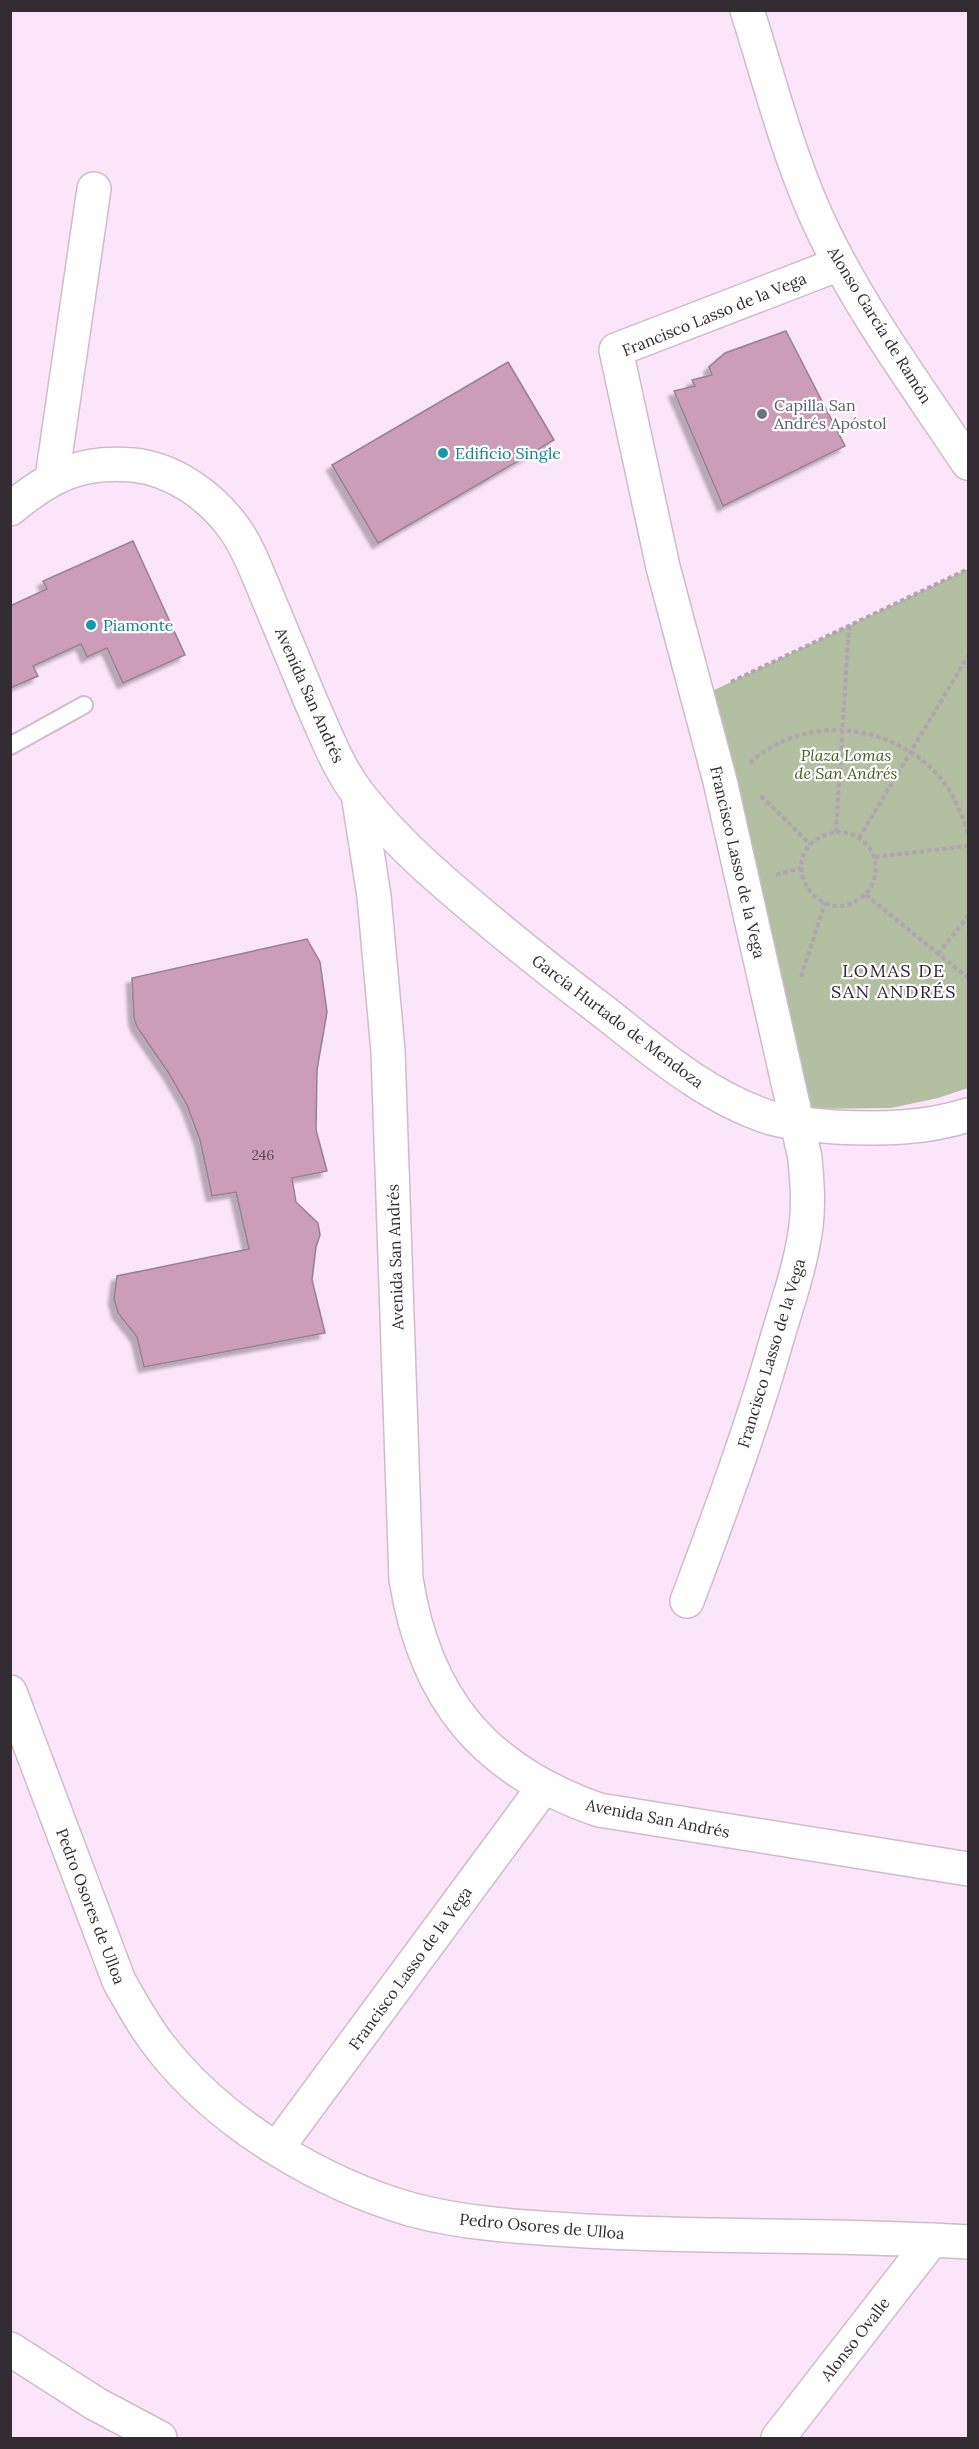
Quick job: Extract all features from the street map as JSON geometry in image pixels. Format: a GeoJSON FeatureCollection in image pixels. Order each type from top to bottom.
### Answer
{"type":"FeatureCollection","features":[{"type":"Feature","properties":{"kind":"street","name":"Alonso García de Ramón"},"geometry":{"type":"LineString","coordinates":[[747,10],[810,201],[839,264],[862,303],[969,463]]}},
{"type":"Feature","properties":{"kind":"street"},"geometry":{"type":"LineString","coordinates":[[52,478],[94,189]]}},
{"type":"Feature","properties":{"kind":"street","name":"Francisco Lasso de la Vega"},"geometry":{"type":"LineString","coordinates":[[687,1601],[751,1424],[801,1258],[808,1194],[805,1158],[720,781],[663,567],[616,350],[839,264]]}},
{"type":"Feature","properties":{"kind":"street","name":"Avenida San Andrés"},"geometry":{"type":"LineString","coordinates":[[10,509],[52,478],[90,466],[116,464],[141,466],[166,473],[189,485],[224,514],[247,549],[336,760],[358,794],[374,896],[388,1051],[406,1579],[416,1630],[429,1665],[452,1706],[491,1751],[516,1771],[543,1788],[599,1810],[969,1869]]}},
{"type":"Feature","properties":{"kind":"street","name":"García Hurtado de Mendoza"},"geometry":{"type":"LineString","coordinates":[[358,794],[412,856],[560,979],[672,1065],[703,1087],[737,1105],[772,1118],[797,1124],[883,1129],[921,1126],[969,1115]]}},
{"type":"Feature","properties":{"kind":"street","name":"Pedro Osores de Ulloa"},"geometry":{"type":"LineString","coordinates":[[10,1692],[119,1981],[134,2007],[162,2049],[189,2079],[246,2128],[278,2148],[341,2183],[374,2197],[441,2217],[491,2225],[635,2234],[969,2242]]}},
{"type":"Feature","properties":{"kind":"street","name":"Francisco Lasso de la Vega"},"geometry":{"type":"LineString","coordinates":[[278,2148],[543,1788]]}},
{"type":"Feature","properties":{"kind":"street","name":"Alonso Ovalle"},"geometry":{"type":"LineString","coordinates":[[778,2439],[932,2240]]}},
{"type":"Feature","properties":{"kind":"street"},"geometry":{"type":"LineString","coordinates":[[10,2349],[96,2404],[160,2439]]}},
{"type":"Feature","properties":{"kind":"lane"},"geometry":{"type":"LineString","coordinates":[[10,746],[84,705]]}},
{"type":"Feature","properties":{"kind":"path"},"geometry":{"type":"LineString","coordinates":[[724,685],[969,569]]}},
{"type":"Feature","properties":{"kind":"path"},"geometry":{"type":"LineString","coordinates":[[836,832],[849,626]]}},
{"type":"Feature","properties":{"kind":"path"},"geometry":{"type":"LineString","coordinates":[[859,838],[969,657]]}},
{"type":"Feature","properties":{"kind":"path"},"geometry":{"type":"LineString","coordinates":[[747,765],[758,755],[783,740],[812,732],[842,729],[863,733],[910,753],[926,764],[945,784],[969,833]]}},
{"type":"Feature","properties":{"kind":"path"},"geometry":{"type":"LineString","coordinates":[[754,789],[810,844]]}},
{"type":"Feature","properties":{"kind":"path"},"geometry":{"type":"LineString","coordinates":[[836,832],[848,832],[859,838],[868,846],[877,866],[875,877],[866,895],[842,907],[825,903],[812,895],[802,878],[802,858],[805,849],[820,835],[836,832]]}},
{"type":"Feature","properties":{"kind":"path"},"geometry":{"type":"LineString","coordinates":[[875,858],[969,846]]}},
{"type":"Feature","properties":{"kind":"path"},"geometry":{"type":"LineString","coordinates":[[866,895],[969,978]]}},
{"type":"Feature","properties":{"kind":"path"},"geometry":{"type":"LineString","coordinates":[[800,979],[825,903]]}},
{"type":"Feature","properties":{"kind":"path"},"geometry":{"type":"LineString","coordinates":[[938,954],[969,916]]}},
{"type":"Feature","properties":{"kind":"green space","name":"Plaza Lomas de San Andrés"},"geometry":{"type":"Polygon","coordinates":[[[968,569],[968,1088],[938,1098],[891,1108],[800,1109],[704,695],[968,569]]]}},
{"type":"Feature","properties":{"kind":"building"},"geometry":{"type":"Polygon","coordinates":[[[786,331],[845,446],[723,506],[674,391],[695,386],[692,380],[712,375],[709,367],[725,353],[786,331]]]}},
{"type":"Feature","properties":{"kind":"building","name":"Edificio Single"},"geometry":{"type":"Polygon","coordinates":[[[508,362],[554,440],[378,543],[332,465],[508,362]]]}},
{"type":"Feature","properties":{"kind":"building","name":"Piamonte"},"geometry":{"type":"Polygon","coordinates":[[[133,541],[185,655],[123,683],[107,648],[87,657],[81,644],[33,666],[38,676],[10,688],[10,606],[47,589],[43,581],[133,541]]]}},
{"type":"Feature","properties":{"kind":"building"},"geometry":{"type":"Polygon","coordinates":[[[307,939],[320,962],[327,1012],[317,1070],[316,1130],[327,1171],[292,1178],[296,1202],[318,1223],[320,1235],[316,1247],[312,1280],[325,1333],[144,1367],[137,1337],[118,1313],[114,1299],[117,1276],[249,1249],[236,1192],[212,1196],[200,1140],[187,1105],[168,1072],[137,1027],[134,1018],[132,978],[307,939]]]}},
{"type":"Feature","properties":{"kind":"place","name":"Capilla San Andrés Apóstol"},"geometry":{"type":"Point","coordinates":[762,414]}},
{"type":"Feature","properties":{"kind":"place","name":"Edificio Single"},"geometry":{"type":"Point","coordinates":[443,453]}},
{"type":"Feature","properties":{"kind":"place","name":"Piamonte"},"geometry":{"type":"Point","coordinates":[91,625]}},
{"type":"Feature","properties":{"kind":"district","name":"LOMAS DE SAN ANDRÉS"},"geometry":{"type":"Point","coordinates":[894,981]}}]}
